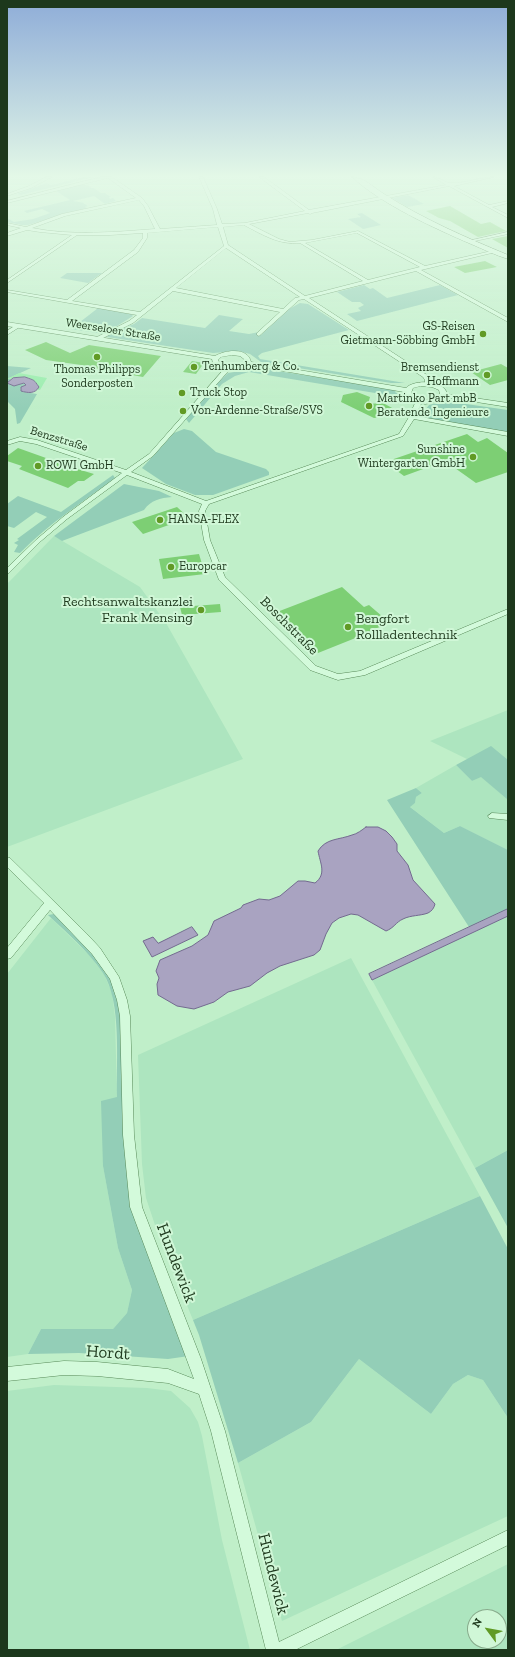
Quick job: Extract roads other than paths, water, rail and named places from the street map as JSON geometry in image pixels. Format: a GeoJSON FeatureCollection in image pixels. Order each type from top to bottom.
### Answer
{"type":"FeatureCollection","features":[{"type":"Feature","properties":{"kind":"street"},"geometry":{"type":"LineString","coordinates":[[7,282],[47,254]]}},
{"type":"Feature","properties":{"kind":"street"},"geometry":{"type":"LineString","coordinates":[[68,301],[131,254]]}},
{"type":"Feature","properties":{"kind":"street"},"geometry":{"type":"LineString","coordinates":[[97,339],[118,329],[141,314],[216,254]]}},
{"type":"Feature","properties":{"kind":"street"},"geometry":{"type":"LineString","coordinates":[[239,254],[425,376],[428,380],[428,384]]}},
{"type":"Feature","properties":{"kind":"street"},"geometry":{"type":"LineString","coordinates":[[321,254],[368,282]]}},
{"type":"Feature","properties":{"kind":"street"},"geometry":{"type":"LineString","coordinates":[[400,254],[425,268]]}},
{"type":"Feature","properties":{"kind":"street"},"geometry":{"type":"LineString","coordinates":[[260,334],[297,299],[480,254]]}},
{"type":"Feature","properties":{"kind":"street"},"geometry":{"type":"LineString","coordinates":[[417,270],[508,320]]}},
{"type":"Feature","properties":{"kind":"street"},"geometry":{"type":"LineString","coordinates":[[172,289],[284,311]]}},
{"type":"Feature","properties":{"kind":"street"},"geometry":{"type":"LineString","coordinates":[[7,291],[141,314]]}},
{"type":"Feature","properties":{"kind":"street","name":"Weerseloer Straße"},"geometry":{"type":"LineString","coordinates":[[7,324],[216,358]]}},
{"type":"Feature","properties":{"kind":"street"},"geometry":{"type":"LineString","coordinates":[[7,333],[18,326]]}},
{"type":"Feature","properties":{"kind":"street"},"geometry":{"type":"LineString","coordinates":[[248,363],[248,358],[237,353],[222,354],[215,360],[218,365],[228,368],[238,368],[248,363],[407,390],[415,385],[428,384],[442,390],[443,395]]}},
{"type":"Feature","properties":{"kind":"street"},"geometry":{"type":"LineString","coordinates":[[7,572],[38,540],[151,454],[228,368]]}},
{"type":"Feature","properties":{"kind":"street"},"geometry":{"type":"LineString","coordinates":[[407,390],[409,396],[420,401],[432,401],[441,398],[443,395]]}},
{"type":"Feature","properties":{"kind":"street"},"geometry":{"type":"LineString","coordinates":[[443,395],[508,405]]}},
{"type":"Feature","properties":{"kind":"street"},"geometry":{"type":"LineString","coordinates":[[127,473],[206,503],[401,435],[412,417],[418,402],[420,401]]}},
{"type":"Feature","properties":{"kind":"street"},"geometry":{"type":"LineString","coordinates":[[412,417],[508,434]]}},
{"type":"Feature","properties":{"kind":"street","name":"Benzstraße"},"geometry":{"type":"LineString","coordinates":[[7,442],[20,439],[29,440],[127,473]]}},
{"type":"Feature","properties":{"kind":"street","name":"Boschstraße"},"geometry":{"type":"LineString","coordinates":[[206,503],[202,511],[207,540],[222,578],[313,668],[326,673],[338,677],[362,673],[508,611]]}},
{"type":"Feature","properties":{"kind":"street"},"geometry":{"type":"LineString","coordinates":[[492,816],[508,817]]}},
{"type":"Feature","properties":{"kind":"street","name":"Hundewick"},"geometry":{"type":"LineString","coordinates":[[7,861],[83,936],[114,977],[122,1000],[125,1016],[129,1142],[132,1182],[136,1207],[205,1390],[218,1431],[274,1650]]}},
{"type":"Feature","properties":{"kind":"street"},"geometry":{"type":"LineString","coordinates":[[7,955],[50,903]]}},
{"type":"Feature","properties":{"kind":"street","name":"Hordt"},"geometry":{"type":"LineString","coordinates":[[7,1374],[64,1368],[97,1369],[168,1376],[205,1390]]}},
{"type":"Feature","properties":{"kind":"street"},"geometry":{"type":"LineString","coordinates":[[280,1650],[508,1537]]}},
{"type":"Feature","properties":{"kind":"place","name":"GS-Reisen Gietmann-Söbbing GmbH"},"geometry":{"type":"Point","coordinates":[483,334]}},
{"type":"Feature","properties":{"kind":"place","name":"Thomas Philipps Sonderposten"},"geometry":{"type":"Point","coordinates":[97,357]}},
{"type":"Feature","properties":{"kind":"place","name":"Tenhumberg & Co."},"geometry":{"type":"Point","coordinates":[194,367]}},
{"type":"Feature","properties":{"kind":"place","name":"Bremsendienst Hoffmann"},"geometry":{"type":"Point","coordinates":[487,375]}},
{"type":"Feature","properties":{"kind":"place","name":"Truck Stop"},"geometry":{"type":"Point","coordinates":[182,393]}},
{"type":"Feature","properties":{"kind":"place","name":"Martinko Part mbB Beratende Ingenieure"},"geometry":{"type":"Point","coordinates":[369,406]}},
{"type":"Feature","properties":{"kind":"place","name":"Von-Ardenne-Straße/SVS"},"geometry":{"type":"Point","coordinates":[183,411]}},
{"type":"Feature","properties":{"kind":"place","name":"Sunshine Wintergarten GmbH"},"geometry":{"type":"Point","coordinates":[473,457]}},
{"type":"Feature","properties":{"kind":"place","name":"ROWI GmbH"},"geometry":{"type":"Point","coordinates":[38,466]}},
{"type":"Feature","properties":{"kind":"place","name":"HANSA-FLEX"},"geometry":{"type":"Point","coordinates":[160,520]}},
{"type":"Feature","properties":{"kind":"place","name":"Europcar"},"geometry":{"type":"Point","coordinates":[171,567]}},
{"type":"Feature","properties":{"kind":"place","name":"Rechtsanwaltskanzlei Frank Mensing"},"geometry":{"type":"Point","coordinates":[201,610]}},
{"type":"Feature","properties":{"kind":"place","name":"Bengfort Rollladentechnik"},"geometry":{"type":"Point","coordinates":[348,627]}}]}
